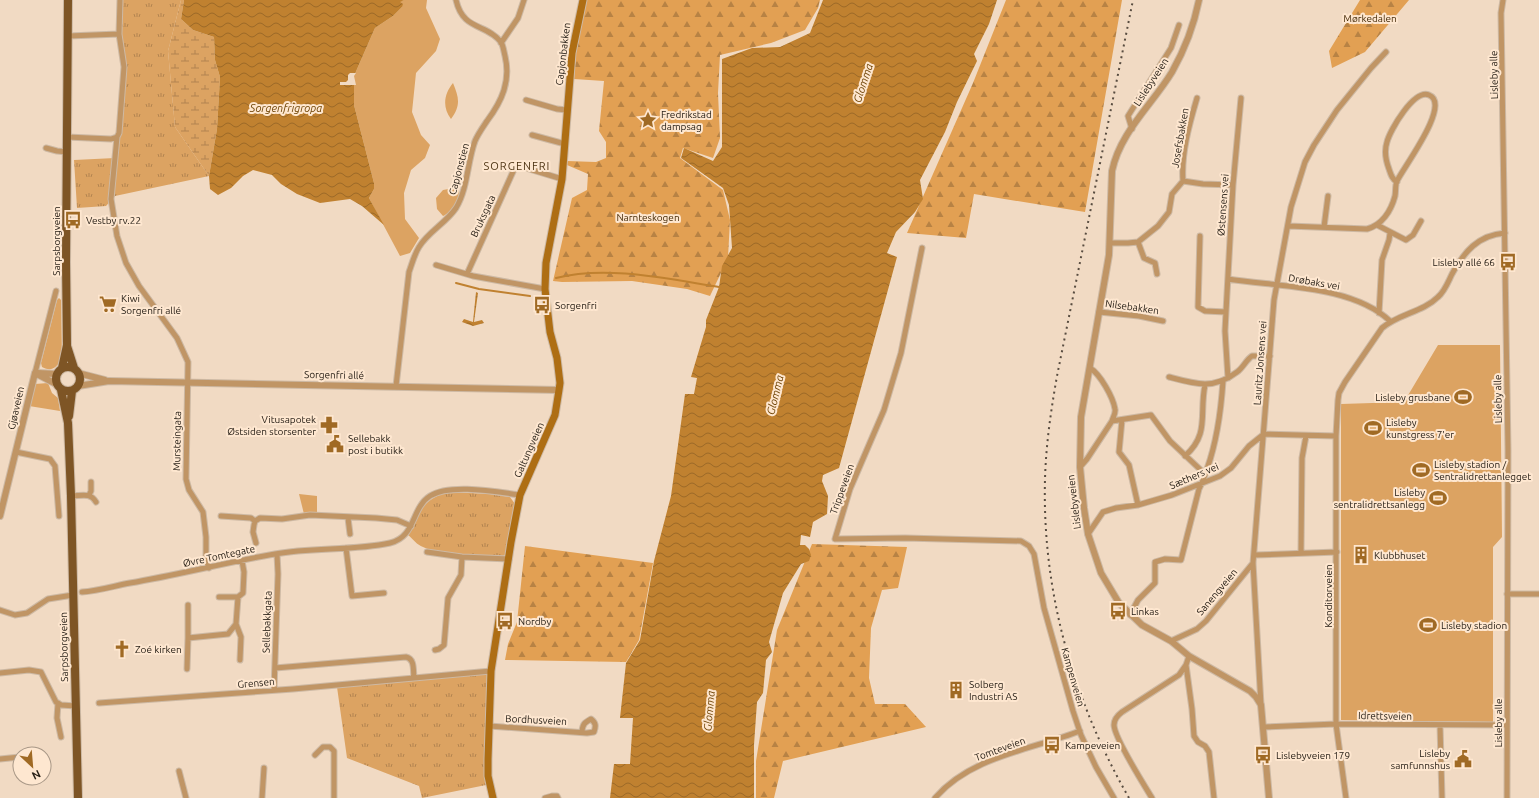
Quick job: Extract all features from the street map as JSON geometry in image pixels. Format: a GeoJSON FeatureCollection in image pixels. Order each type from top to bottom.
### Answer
{"type":"FeatureCollection","features":[{"type":"Feature","properties":{"kind":"highway","name":"Sarpsborgveien"},"geometry":{"type":"LineString","coordinates":[[59,371],[67,345],[68,0]]}},
{"type":"Feature","properties":{"kind":"highway","name":"Sarpsborgveien"},"geometry":{"type":"LineString","coordinates":[[67,345],[76,370]]}},
{"type":"Feature","properties":{"kind":"highway"},"geometry":{"type":"LineString","coordinates":[[70,367],[76,370],[80,379],[75,388],[65,391],[59,387],[59,371],[70,367]]}},
{"type":"Feature","properties":{"kind":"highway","name":"Sarpsborgveien"},"geometry":{"type":"LineString","coordinates":[[59,387],[68,422],[74,595],[78,798]]}},
{"type":"Feature","properties":{"kind":"highway","name":"Sarpsborgveien"},"geometry":{"type":"LineString","coordinates":[[68,422],[75,388]]}},
{"type":"Feature","properties":{"kind":"main road","name":"Capjonbakken"},"geometry":{"type":"LineString","coordinates":[[567,110],[572,53],[583,0]]}},
{"type":"Feature","properties":{"kind":"main road","name":"Galtungveien"},"geometry":{"type":"LineString","coordinates":[[493,798],[488,776],[491,671],[509,559],[520,495],[555,415],[559,390],[557,358],[550,332],[545,289],[546,263],[562,179],[567,110]]}},
{"type":"Feature","properties":{"kind":"street"},"geometry":{"type":"LineString","coordinates":[[67,137],[111,140],[117,137],[119,133],[124,67],[119,34],[120,0]]}},
{"type":"Feature","properties":{"kind":"street"},"geometry":{"type":"LineString","coordinates":[[456,0],[462,14],[468,21],[494,36],[501,43],[518,18],[524,0]]}},
{"type":"Feature","properties":{"kind":"street","name":"Lislebyveien"},"geometry":{"type":"LineString","coordinates":[[1199,0],[1195,18],[1185,45],[1172,72],[1121,144],[1115,157],[1112,171],[1109,255],[1081,417],[1080,467],[1088,534],[1101,573],[1116,599],[1130,615],[1142,625],[1171,641],[1189,656],[1250,691],[1261,705]]}},
{"type":"Feature","properties":{"kind":"street","name":"Lisleby alle"},"geometry":{"type":"LineString","coordinates":[[1503,0],[1508,450],[1507,798]]}},
{"type":"Feature","properties":{"kind":"street","name":"Lislebyveien"},"geometry":{"type":"LineString","coordinates":[[1132,129],[1128,116],[1171,48],[1179,25]]}},
{"type":"Feature","properties":{"kind":"street"},"geometry":{"type":"LineString","coordinates":[[68,36],[119,34]]}},
{"type":"Feature","properties":{"kind":"street","name":"Capjonstien"},"geometry":{"type":"LineString","coordinates":[[396,386],[409,272],[419,247],[425,239],[451,214],[462,196],[469,161],[476,138],[503,95],[506,87],[507,66],[501,43]]}},
{"type":"Feature","properties":{"kind":"street","name":"Lauritz Jonsens vei"},"geometry":{"type":"LineString","coordinates":[[1261,705],[1254,563],[1274,300],[1293,198],[1305,162],[1314,145],[1337,110],[1386,52]]}},
{"type":"Feature","properties":{"kind":"street"},"geometry":{"type":"LineString","coordinates":[[1288,226],[1367,229],[1377,225],[1385,216],[1392,204],[1397,182],[1433,120],[1436,106],[1434,99],[1430,96],[1420,96],[1400,116],[1390,131],[1385,152],[1387,164],[1393,179],[1397,182]]}},
{"type":"Feature","properties":{"kind":"street","name":"Josefsbakken"},"geometry":{"type":"LineString","coordinates":[[1138,242],[1158,226],[1167,216],[1172,194],[1182,182],[1184,156],[1197,98]]}},
{"type":"Feature","properties":{"kind":"street","name":"Østensens vei"},"geometry":{"type":"LineString","coordinates":[[1130,615],[1138,600],[1155,583],[1155,562],[1165,559],[1181,560],[1199,489],[1204,483],[1205,474],[1217,432],[1225,380],[1225,331],[1233,185],[1241,98]]}},
{"type":"Feature","properties":{"kind":"street"},"geometry":{"type":"LineString","coordinates":[[526,100],[557,109],[567,110]]}},
{"type":"Feature","properties":{"kind":"street"},"geometry":{"type":"LineString","coordinates":[[532,135],[565,144]]}},
{"type":"Feature","properties":{"kind":"street","name":"Mursteingata"},"geometry":{"type":"LineString","coordinates":[[117,137],[111,199],[117,236],[126,263],[139,286],[177,338],[186,356],[189,368],[186,479],[189,490],[203,512],[206,537],[206,560],[209,568]]}},
{"type":"Feature","properties":{"kind":"street"},"geometry":{"type":"LineString","coordinates":[[46,148],[57,152],[67,152]]}},
{"type":"Feature","properties":{"kind":"street","name":"Bruksgata"},"geometry":{"type":"LineString","coordinates":[[467,274],[516,164],[562,179]]}},
{"type":"Feature","properties":{"kind":"street","name":"Josefsbakken"},"geometry":{"type":"LineString","coordinates":[[1182,182],[1233,185]]}},
{"type":"Feature","properties":{"kind":"street"},"geometry":{"type":"LineString","coordinates":[[1324,227],[1328,196]]}},
{"type":"Feature","properties":{"kind":"street"},"geometry":{"type":"LineString","coordinates":[[1377,225],[1404,240],[1408,239],[1412,235],[1421,221]]}},
{"type":"Feature","properties":{"kind":"street"},"geometry":{"type":"LineString","coordinates":[[1379,313],[1382,260],[1390,233]]}},
{"type":"Feature","properties":{"kind":"street"},"geometry":{"type":"LineString","coordinates":[[1390,321],[1430,304],[1444,291],[1461,258],[1471,247],[1488,236],[1505,233]]}},
{"type":"Feature","properties":{"kind":"street","name":"Østensens vei"},"geometry":{"type":"LineString","coordinates":[[1200,236],[1198,307],[1205,311],[1226,312]]}},
{"type":"Feature","properties":{"kind":"street"},"geometry":{"type":"LineString","coordinates":[[1110,243],[1138,242],[1144,258],[1154,261],[1157,274]]}},
{"type":"Feature","properties":{"kind":"street","name":"Trippeveien"},"geometry":{"type":"LineString","coordinates":[[922,248],[901,353],[886,403],[850,489],[835,539],[905,538],[1021,541],[1029,546],[1034,554]]}},
{"type":"Feature","properties":{"kind":"street"},"geometry":{"type":"LineString","coordinates":[[436,265],[473,276],[545,289]]}},
{"type":"Feature","properties":{"kind":"street","name":"Drøbaks vei"},"geometry":{"type":"LineString","coordinates":[[1228,279],[1334,294],[1358,302],[1379,313],[1390,321]]}},
{"type":"Feature","properties":{"kind":"street","name":"Gjøaveien"},"geometry":{"type":"LineString","coordinates":[[0,516],[56,291]]}},
{"type":"Feature","properties":{"kind":"street","name":"Nilsebakken"},"geometry":{"type":"LineString","coordinates":[[1099,312],[1163,320]]}},
{"type":"Feature","properties":{"kind":"street","name":"Konditorveien"},"geometry":{"type":"LineString","coordinates":[[1346,798],[1336,724],[1336,436],[1338,400],[1339,393],[1345,382],[1376,335],[1390,321]]}},
{"type":"Feature","properties":{"kind":"street"},"geometry":{"type":"LineString","coordinates":[[1169,377],[1205,384],[1214,384],[1225,380],[1240,370],[1252,356],[1270,356]]}},
{"type":"Feature","properties":{"kind":"street"},"geometry":{"type":"LineString","coordinates":[[1080,467],[1112,421],[1115,413],[1114,406],[1099,376],[1090,368]]}},
{"type":"Feature","properties":{"kind":"street"},"geometry":{"type":"LineString","coordinates":[[76,370],[108,380]]}},
{"type":"Feature","properties":{"kind":"street"},"geometry":{"type":"LineString","coordinates":[[35,373],[59,371]]}},
{"type":"Feature","properties":{"kind":"street"},"geometry":{"type":"LineString","coordinates":[[35,373],[59,387]]}},
{"type":"Feature","properties":{"kind":"street"},"geometry":{"type":"LineString","coordinates":[[75,388],[108,380]]}},
{"type":"Feature","properties":{"kind":"street","name":"Sorgenfri allé"},"geometry":{"type":"LineString","coordinates":[[108,380],[559,390]]}},
{"type":"Feature","properties":{"kind":"street"},"geometry":{"type":"LineString","coordinates":[[1185,456],[1195,446],[1201,434],[1202,396],[1205,384]]}},
{"type":"Feature","properties":{"kind":"street"},"geometry":{"type":"LineString","coordinates":[[1112,421],[1151,415],[1170,441],[1205,474]]}},
{"type":"Feature","properties":{"kind":"street"},"geometry":{"type":"LineString","coordinates":[[1122,420],[1120,452],[1129,465],[1138,506]]}},
{"type":"Feature","properties":{"kind":"street"},"geometry":{"type":"LineString","coordinates":[[1264,434],[1336,436]]}},
{"type":"Feature","properties":{"kind":"street","name":"Sæthers vei"},"geometry":{"type":"LineString","coordinates":[[1088,534],[1103,512],[1116,508],[1138,506],[1172,495],[1204,483],[1226,472],[1249,446],[1264,434]]}},
{"type":"Feature","properties":{"kind":"street"},"geometry":{"type":"LineString","coordinates":[[1301,552],[1302,458],[1306,436]]}},
{"type":"Feature","properties":{"kind":"street"},"geometry":{"type":"LineString","coordinates":[[16,452],[47,458],[52,461],[55,466],[59,516]]}},
{"type":"Feature","properties":{"kind":"street"},"geometry":{"type":"LineString","coordinates":[[89,495],[91,491],[91,482]]}},
{"type":"Feature","properties":{"kind":"street","name":"Øvre Tomtegate"},"geometry":{"type":"LineString","coordinates":[[82,592],[96,592],[277,554],[392,542],[408,532],[426,499],[448,490],[487,491],[520,495]]}},
{"type":"Feature","properties":{"kind":"street"},"geometry":{"type":"LineString","coordinates":[[71,496],[89,495],[93,497],[96,502]]}},
{"type":"Feature","properties":{"kind":"street"},"geometry":{"type":"LineString","coordinates":[[256,543],[253,528],[255,521],[260,518],[282,519],[310,515],[397,520],[411,526]]}},
{"type":"Feature","properties":{"kind":"street"},"geometry":{"type":"LineString","coordinates":[[221,516],[252,518],[255,521]]}},
{"type":"Feature","properties":{"kind":"street"},"geometry":{"type":"LineString","coordinates":[[348,518],[350,534]]}},
{"type":"Feature","properties":{"kind":"street"},"geometry":{"type":"LineString","coordinates":[[346,548],[352,596],[384,593]]}},
{"type":"Feature","properties":{"kind":"street"},"geometry":{"type":"LineString","coordinates":[[427,552],[462,557],[509,559]]}},
{"type":"Feature","properties":{"kind":"street"},"geometry":{"type":"LineString","coordinates":[[1255,555],[1301,552],[1337,552]]}},
{"type":"Feature","properties":{"kind":"street","name":"Sellebakkgata"},"geometry":{"type":"LineString","coordinates":[[274,690],[278,574],[277,554]]}},
{"type":"Feature","properties":{"kind":"street","name":"Kampenveien"},"geometry":{"type":"LineString","coordinates":[[1034,554],[1044,608],[1080,731],[1096,767],[1114,798]]}},
{"type":"Feature","properties":{"kind":"street"},"geometry":{"type":"LineString","coordinates":[[435,650],[444,645],[448,598],[461,575],[462,557]]}},
{"type":"Feature","properties":{"kind":"street"},"geometry":{"type":"LineString","coordinates":[[219,596],[238,597],[243,593],[244,572],[242,561]]}},
{"type":"Feature","properties":{"kind":"street","name":"Sanengveien"},"geometry":{"type":"LineString","coordinates":[[1171,641],[1197,629],[1206,621],[1254,563]]}},
{"type":"Feature","properties":{"kind":"street"},"geometry":{"type":"LineString","coordinates":[[1507,594],[1539,594]]}},
{"type":"Feature","properties":{"kind":"street"},"geometry":{"type":"LineString","coordinates":[[0,610],[15,615],[27,613],[48,599],[74,595]]}},
{"type":"Feature","properties":{"kind":"street"},"geometry":{"type":"LineString","coordinates":[[238,597],[236,624],[241,637],[240,660]]}},
{"type":"Feature","properties":{"kind":"street"},"geometry":{"type":"LineString","coordinates":[[187,669],[188,606]]}},
{"type":"Feature","properties":{"kind":"street"},"geometry":{"type":"LineString","coordinates":[[188,638],[228,634],[236,624]]}},
{"type":"Feature","properties":{"kind":"street"},"geometry":{"type":"LineString","coordinates":[[1152,798],[1137,773],[1114,725],[1116,718],[1122,712],[1179,674],[1186,665],[1189,656]]}},
{"type":"Feature","properties":{"kind":"street","name":"Grensen"},"geometry":{"type":"LineString","coordinates":[[275,668],[406,657],[410,658],[412,661],[414,678]]}},
{"type":"Feature","properties":{"kind":"street"},"geometry":{"type":"LineString","coordinates":[[1186,665],[1194,736],[1209,752],[1214,798]]}},
{"type":"Feature","properties":{"kind":"street"},"geometry":{"type":"LineString","coordinates":[[0,673],[29,670],[41,672],[51,693],[58,703],[57,718],[61,737]]}},
{"type":"Feature","properties":{"kind":"street","name":"Grensen"},"geometry":{"type":"LineString","coordinates":[[99,703],[274,690],[491,671]]}},
{"type":"Feature","properties":{"kind":"street"},"geometry":{"type":"LineString","coordinates":[[58,703],[76,706]]}},
{"type":"Feature","properties":{"kind":"street"},"geometry":{"type":"LineString","coordinates":[[1261,705],[1264,727],[1268,798]]}},
{"type":"Feature","properties":{"kind":"street","name":"Idrettsveien"},"geometry":{"type":"LineString","coordinates":[[1264,727],[1336,724],[1440,726],[1507,725]]}},
{"type":"Feature","properties":{"kind":"street","name":"Bordhusveien"},"geometry":{"type":"LineString","coordinates":[[489,726],[582,732]]}},
{"type":"Feature","properties":{"kind":"street"},"geometry":{"type":"LineString","coordinates":[[1440,726],[1442,798]]}},
{"type":"Feature","properties":{"kind":"street","name":"Tomteveien"},"geometry":{"type":"LineString","coordinates":[[935,798],[952,781],[972,769],[1040,743],[1080,731]]}},
{"type":"Feature","properties":{"kind":"street"},"geometry":{"type":"LineString","coordinates":[[315,755],[323,747],[330,747],[334,751],[334,798]]}},
{"type":"Feature","properties":{"kind":"street"},"geometry":{"type":"LineString","coordinates":[[0,759],[12,758]]}},
{"type":"Feature","properties":{"kind":"street"},"geometry":{"type":"LineString","coordinates":[[262,798],[264,768]]}},
{"type":"Feature","properties":{"kind":"street"},"geometry":{"type":"LineString","coordinates":[[179,771],[186,798]]}},
{"type":"Feature","properties":{"kind":"street"},"geometry":{"type":"LineString","coordinates":[[545,798],[552,796],[558,797]]}},
{"type":"Feature","properties":{"kind":"green space"},"geometry":{"type":"Polygon","coordinates":[[[121,0],[181,0],[168,51],[175,127],[209,176],[115,196],[106,206],[77,208],[74,160],[115,158],[125,64],[118,35],[121,0]]]}},
{"type":"Feature","properties":{"kind":"green space"},"geometry":{"type":"Polygon","coordinates":[[[181,0],[184,0],[181,19],[193,30],[214,37],[215,60],[220,77],[217,129],[209,176],[175,127],[168,51],[181,0]]]}},
{"type":"Feature","properties":{"kind":"green space"},"geometry":{"type":"Polygon","coordinates":[[[427,0],[426,8],[440,39],[436,51],[416,73],[412,112],[421,135],[430,145],[425,158],[411,170],[404,193],[405,219],[419,238],[410,253],[400,256],[369,198],[374,189],[374,183],[354,105],[354,76],[375,28],[393,16],[402,7],[400,1],[427,0]]]}},
{"type":"Feature","properties":{"kind":"green space","name":"Narnteskogen"},"geometry":{"type":"Polygon","coordinates":[[[585,0],[820,0],[818,8],[805,30],[771,43],[720,55],[718,93],[720,138],[713,158],[683,148],[680,158],[723,190],[730,220],[728,258],[710,296],[687,289],[632,281],[553,281],[572,198],[587,190],[588,174],[567,165],[567,161],[596,162],[606,158],[606,142],[599,131],[604,81],[574,79],[577,39],[585,0]]]}},
{"type":"Feature","properties":{"kind":"green space"},"geometry":{"type":"Polygon","coordinates":[[[1006,0],[1122,0],[1085,212],[974,194],[966,238],[907,233],[973,83],[1006,0]]]}},
{"type":"Feature","properties":{"kind":"green space","name":"Mørkedalen"},"geometry":{"type":"Polygon","coordinates":[[[1360,0],[1409,0],[1365,52],[1332,68],[1329,51],[1360,0]]]}},
{"type":"Feature","properties":{"kind":"green space"},"geometry":{"type":"Polygon","coordinates":[[[453,83],[458,97],[458,105],[451,119],[446,110],[445,101],[453,83]]]}},
{"type":"Feature","properties":{"kind":"green space"},"geometry":{"type":"Polygon","coordinates":[[[454,188],[459,190],[458,197],[452,209],[443,216],[437,209],[436,198],[443,190],[454,188]]]}},
{"type":"Feature","properties":{"kind":"green space"},"geometry":{"type":"Polygon","coordinates":[[[59,298],[61,300],[62,360],[55,367],[48,369],[42,367],[41,363],[57,300],[59,298]]]}},
{"type":"Feature","properties":{"kind":"green space","name":"Lisleby stadion / Sentralidrettanlegget"},"geometry":{"type":"Polygon","coordinates":[[[1438,345],[1500,345],[1502,537],[1493,547],[1493,722],[1341,720],[1341,404],[1404,402],[1438,345]]]}},
{"type":"Feature","properties":{"kind":"green space"},"geometry":{"type":"Polygon","coordinates":[[[48,383],[52,393],[58,398],[60,411],[29,406],[35,384],[48,383]]]}},
{"type":"Feature","properties":{"kind":"green space"},"geometry":{"type":"Polygon","coordinates":[[[448,492],[490,494],[510,497],[515,504],[507,554],[503,556],[440,552],[421,546],[408,535],[422,508],[432,499],[448,492]]]}},
{"type":"Feature","properties":{"kind":"green space"},"geometry":{"type":"Polygon","coordinates":[[[299,494],[317,496],[317,514],[304,514],[299,494]]]}},
{"type":"Feature","properties":{"kind":"green space"},"geometry":{"type":"Polygon","coordinates":[[[812,544],[907,547],[898,588],[882,590],[871,628],[869,678],[875,704],[905,704],[926,727],[783,761],[774,798],[756,798],[756,761],[777,630],[812,544]]]}},
{"type":"Feature","properties":{"kind":"green space"},"geometry":{"type":"Polygon","coordinates":[[[525,546],[653,563],[639,640],[626,662],[505,660],[508,644],[517,622],[525,546]]]}},
{"type":"Feature","properties":{"kind":"green space"},"geometry":{"type":"Polygon","coordinates":[[[488,673],[485,743],[486,785],[422,798],[419,786],[347,758],[337,687],[488,673]]]}},
{"type":"Feature","properties":{"kind":"water","name":"Sorgenfrigropa"},"geometry":{"type":"Polygon","coordinates":[[[184,0],[404,0],[400,2],[403,4],[402,7],[393,16],[375,28],[354,76],[354,105],[374,183],[374,189],[369,198],[384,225],[362,206],[350,199],[320,203],[297,194],[281,184],[272,175],[253,170],[243,176],[231,188],[218,195],[210,189],[209,176],[217,129],[220,77],[215,60],[214,37],[193,30],[181,19],[184,0]]]}},
{"type":"Feature","properties":{"kind":"water","name":"Glomma"},"geometry":{"type":"Polygon","coordinates":[[[823,0],[997,0],[989,24],[974,54],[977,61],[957,102],[945,132],[920,180],[923,199],[915,212],[896,232],[887,253],[897,257],[839,468],[823,475],[822,481],[828,496],[827,514],[813,522],[810,537],[801,535],[800,545],[805,545],[809,549],[811,555],[809,561],[801,564],[783,593],[769,642],[772,652],[766,660],[763,693],[757,702],[754,745],[754,798],[610,798],[614,764],[630,764],[633,718],[620,718],[626,663],[640,640],[654,561],[671,496],[685,394],[694,394],[697,378],[691,377],[706,327],[706,320],[719,287],[722,266],[732,248],[729,205],[723,188],[681,158],[684,148],[713,161],[722,147],[722,59],[752,48],[780,47],[810,33],[823,0]]]}},
{"type":"Feature","properties":{"kind":"water"},"geometry":{"type":"Polygon","coordinates":[[[476,292],[478,293],[474,322],[482,320],[484,323],[473,326],[462,322],[464,319],[473,322],[476,292]]]}},
{"type":"Feature","properties":{"kind":"pier"},"geometry":{"type":"Polygon","coordinates":[[[350,73],[356,73],[354,76],[356,85],[340,85],[340,82],[346,82],[348,80],[348,75],[350,73]]]}},
{"type":"Feature","properties":{"kind":"waterway"},"geometry":{"type":"LineString","coordinates":[[556,278],[576,274],[617,273],[658,277],[719,287]]}},
{"type":"Feature","properties":{"kind":"waterway"},"geometry":{"type":"LineString","coordinates":[[456,283],[479,289],[530,296]]}},
{"type":"Feature","properties":{"kind":"railway"},"geometry":{"type":"LineString","coordinates":[[1129,798],[1109,761],[1092,723],[1077,684],[1065,644],[1055,604],[1049,563],[1045,521],[1045,479],[1049,427],[1057,376],[1133,0]]}},
{"type":"Feature","properties":{"kind":"place","name":"Fredrikstad dampsag"},"geometry":{"type":"Point","coordinates":[648,120]}},
{"type":"Feature","properties":{"kind":"place","name":"Vestby rv.22"},"geometry":{"type":"Point","coordinates":[73,220]}},
{"type":"Feature","properties":{"kind":"place","name":"Lisleby allé 66"},"geometry":{"type":"Point","coordinates":[1508,262]}},
{"type":"Feature","properties":{"kind":"place","name":"Kiwi Sorgenfri allé"},"geometry":{"type":"Point","coordinates":[108,304]}},
{"type":"Feature","properties":{"kind":"place","name":"Sorgenfri"},"geometry":{"type":"Point","coordinates":[542,305]}},
{"type":"Feature","properties":{"kind":"place","name":"Lisleby grusbane"},"geometry":{"type":"Point","coordinates":[1463,397]}},
{"type":"Feature","properties":{"kind":"place","name":"Vitusapotek Østsiden storsenter"},"geometry":{"type":"Point","coordinates":[329,425]}},
{"type":"Feature","properties":{"kind":"place","name":"Lisleby kunstgress 7'er"},"geometry":{"type":"Point","coordinates":[1373,428]}},
{"type":"Feature","properties":{"kind":"place","name":"Sellebakk post i butikk"},"geometry":{"type":"Point","coordinates":[335,444]}},
{"type":"Feature","properties":{"kind":"place","name":"Lisleby stadion / Sentralidrettanlegget"},"geometry":{"type":"Point","coordinates":[1421,470]}},
{"type":"Feature","properties":{"kind":"place","name":"Lisleby sentralidrettsanlegg"},"geometry":{"type":"Point","coordinates":[1438,498]}},
{"type":"Feature","properties":{"kind":"place","name":"Klubbhuset"},"geometry":{"type":"Point","coordinates":[1361,555]}},
{"type":"Feature","properties":{"kind":"place","name":"Linkas"},"geometry":{"type":"Point","coordinates":[1118,611]}},
{"type":"Feature","properties":{"kind":"place","name":"Nordby"},"geometry":{"type":"Point","coordinates":[505,621]}},
{"type":"Feature","properties":{"kind":"place","name":"Lisleby stadion"},"geometry":{"type":"Point","coordinates":[1428,625]}},
{"type":"Feature","properties":{"kind":"place","name":"Zoé kirken"},"geometry":{"type":"Point","coordinates":[122,649]}},
{"type":"Feature","properties":{"kind":"place","name":"Solberg Industri AS"},"geometry":{"type":"Point","coordinates":[956,690]}},
{"type":"Feature","properties":{"kind":"place","name":"Kampeveien"},"geometry":{"type":"Point","coordinates":[1052,745]}},
{"type":"Feature","properties":{"kind":"place","name":"Lislebyveien 179"},"geometry":{"type":"Point","coordinates":[1263,755]}},
{"type":"Feature","properties":{"kind":"place","name":"Lisleby samfunnshus"},"geometry":{"type":"Point","coordinates":[1463,759]}},
{"type":"Feature","properties":{"kind":"district","name":"SORGENFRI"},"geometry":{"type":"Point","coordinates":[517,166]}}]}
